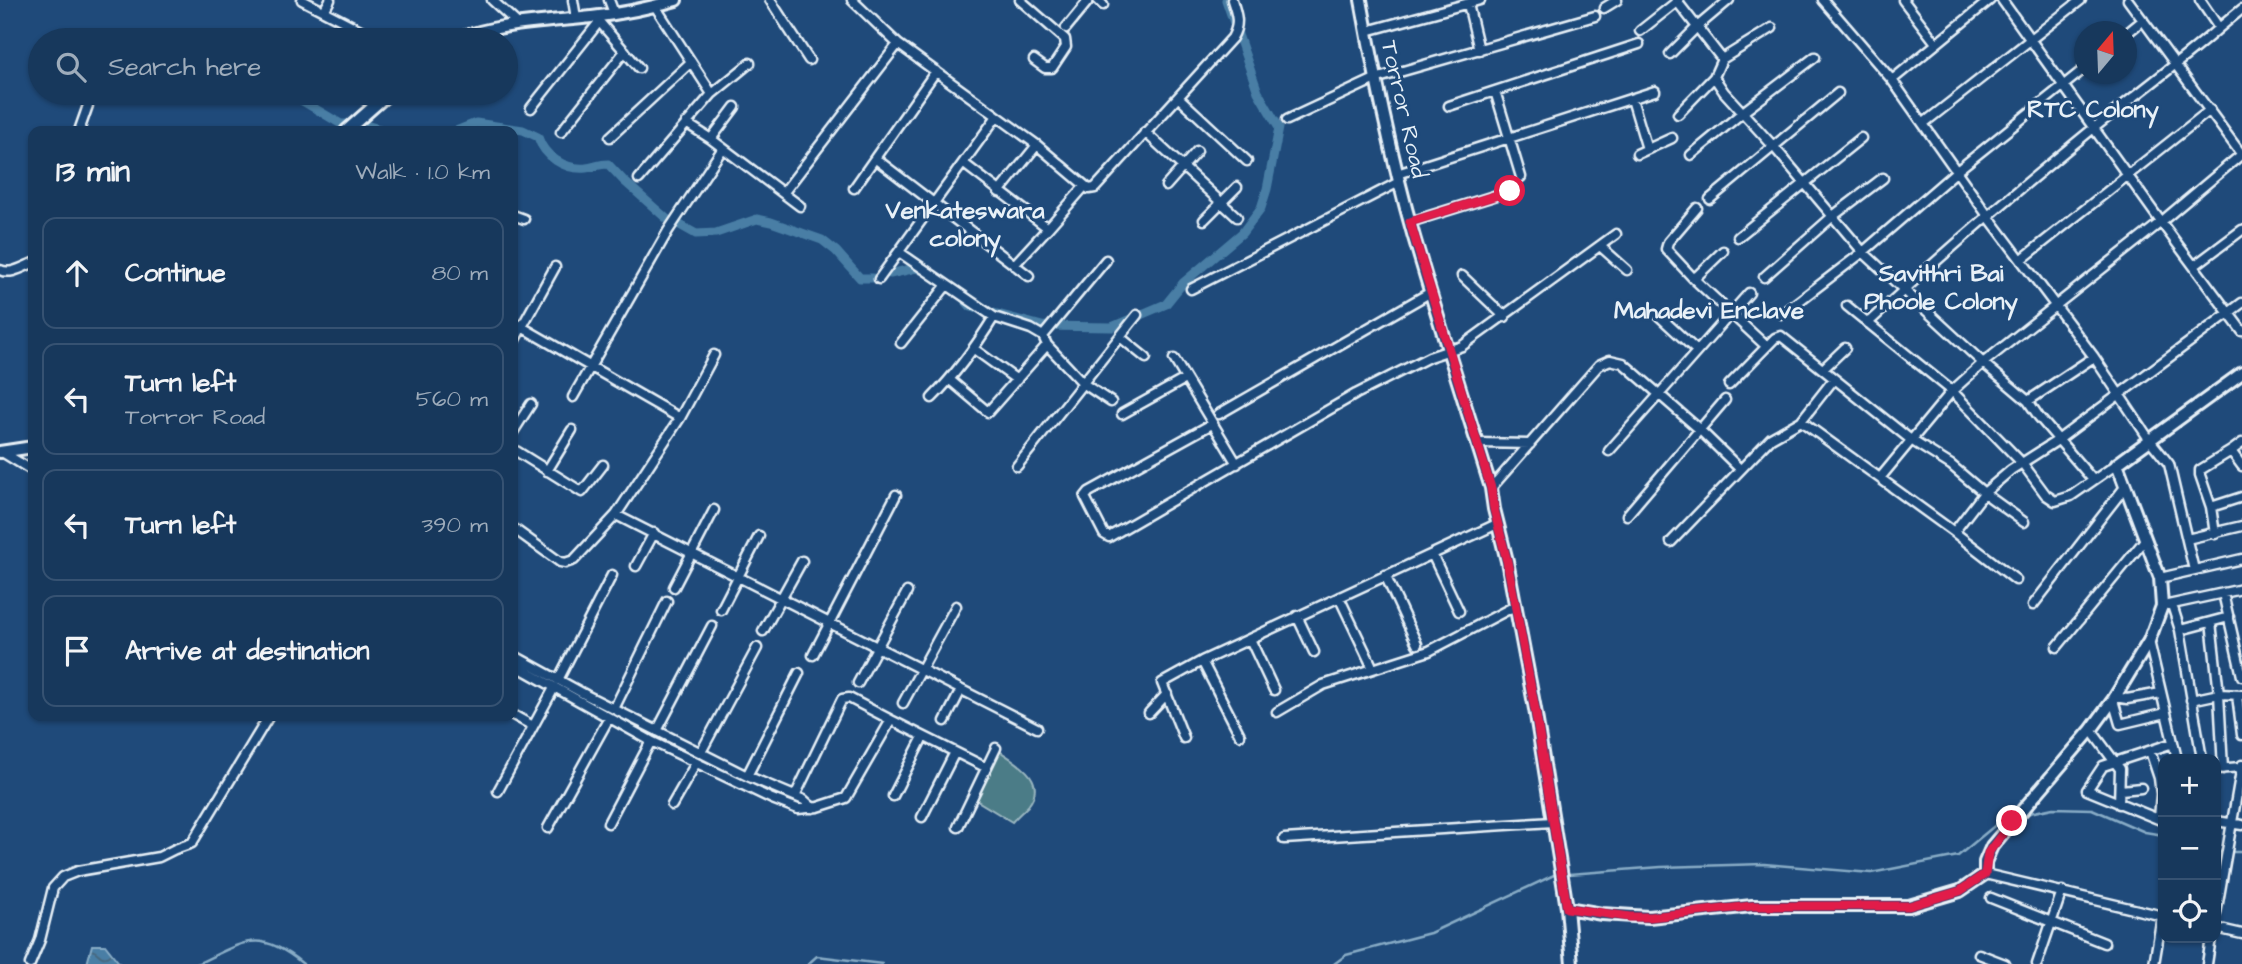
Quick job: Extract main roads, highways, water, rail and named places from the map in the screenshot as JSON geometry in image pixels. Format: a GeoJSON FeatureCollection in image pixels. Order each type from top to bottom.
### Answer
{"type":"FeatureCollection","features":[{"type":"Feature","properties":{"kind":"water"},"geometry":{"type":"Polygon","coordinates":[[[92,945],[105,945],[120,964],[87,964],[92,945]]]}},
{"type":"Feature","properties":{"kind":"waterway"},"geometry":{"type":"LineString","coordinates":[[962,297],[971,307],[1042,326],[1112,327],[1166,304],[1183,283],[1242,233],[1261,208],[1279,128],[1258,92],[1226,0]]}},
{"type":"Feature","properties":{"kind":"waterway"},"geometry":{"type":"LineString","coordinates":[[309,105],[341,124],[350,124]]}},
{"type":"Feature","properties":{"kind":"waterway"},"geometry":{"type":"LineString","coordinates":[[468,126],[476,123],[496,126]]}},
{"type":"Feature","properties":{"kind":"waterway"},"geometry":{"type":"LineString","coordinates":[[518,129],[538,137],[550,156],[570,167],[586,168],[608,164],[667,219]]}},
{"type":"Feature","properties":{"kind":"waterway"},"geometry":{"type":"LineString","coordinates":[[680,225],[696,234],[716,233],[757,219],[771,222],[822,240],[836,251],[860,278],[872,278]]}},
{"type":"Feature","properties":{"kind":"waterway"},"geometry":{"type":"LineString","coordinates":[[890,274],[916,268],[925,272]]}},
{"type":"Feature","properties":{"kind":"waterway"},"geometry":{"type":"LineString","coordinates":[[2025,814],[2053,808],[2092,809],[2145,832],[2158,834]]}},
{"type":"Feature","properties":{"kind":"waterway"},"geometry":{"type":"LineString","coordinates":[[1569,874],[1661,867],[1764,864],[1871,873],[1958,856],[2004,818],[2011,817]]}},
{"type":"Feature","properties":{"kind":"waterway"},"geometry":{"type":"LineString","coordinates":[[2221,852],[2242,852]]}},
{"type":"Feature","properties":{"kind":"waterway"},"geometry":{"type":"LineString","coordinates":[[1334,964],[1346,955],[1430,933],[1554,875]]}},
{"type":"Feature","properties":{"kind":"waterway"},"geometry":{"type":"LineString","coordinates":[[197,964],[251,942],[274,945],[303,964]]}},
{"type":"Feature","properties":{"kind":"waterway"},"geometry":{"type":"LineString","coordinates":[[808,964],[817,956],[882,964]]}},
{"type":"Feature","properties":{"kind":"district","name":"RTC Colony"},"geometry":{"type":"Point","coordinates":[2093,109]}},
{"type":"Feature","properties":{"kind":"district","name":"Venkateswara colony"},"geometry":{"type":"Point","coordinates":[965,224]}},
{"type":"Feature","properties":{"kind":"district","name":"Savithri Bai Phoole Colony"},"geometry":{"type":"Point","coordinates":[1941,287]}},
{"type":"Feature","properties":{"kind":"district","name":"Mahadevi Enclave"},"geometry":{"type":"Point","coordinates":[1709,310]}}]}
